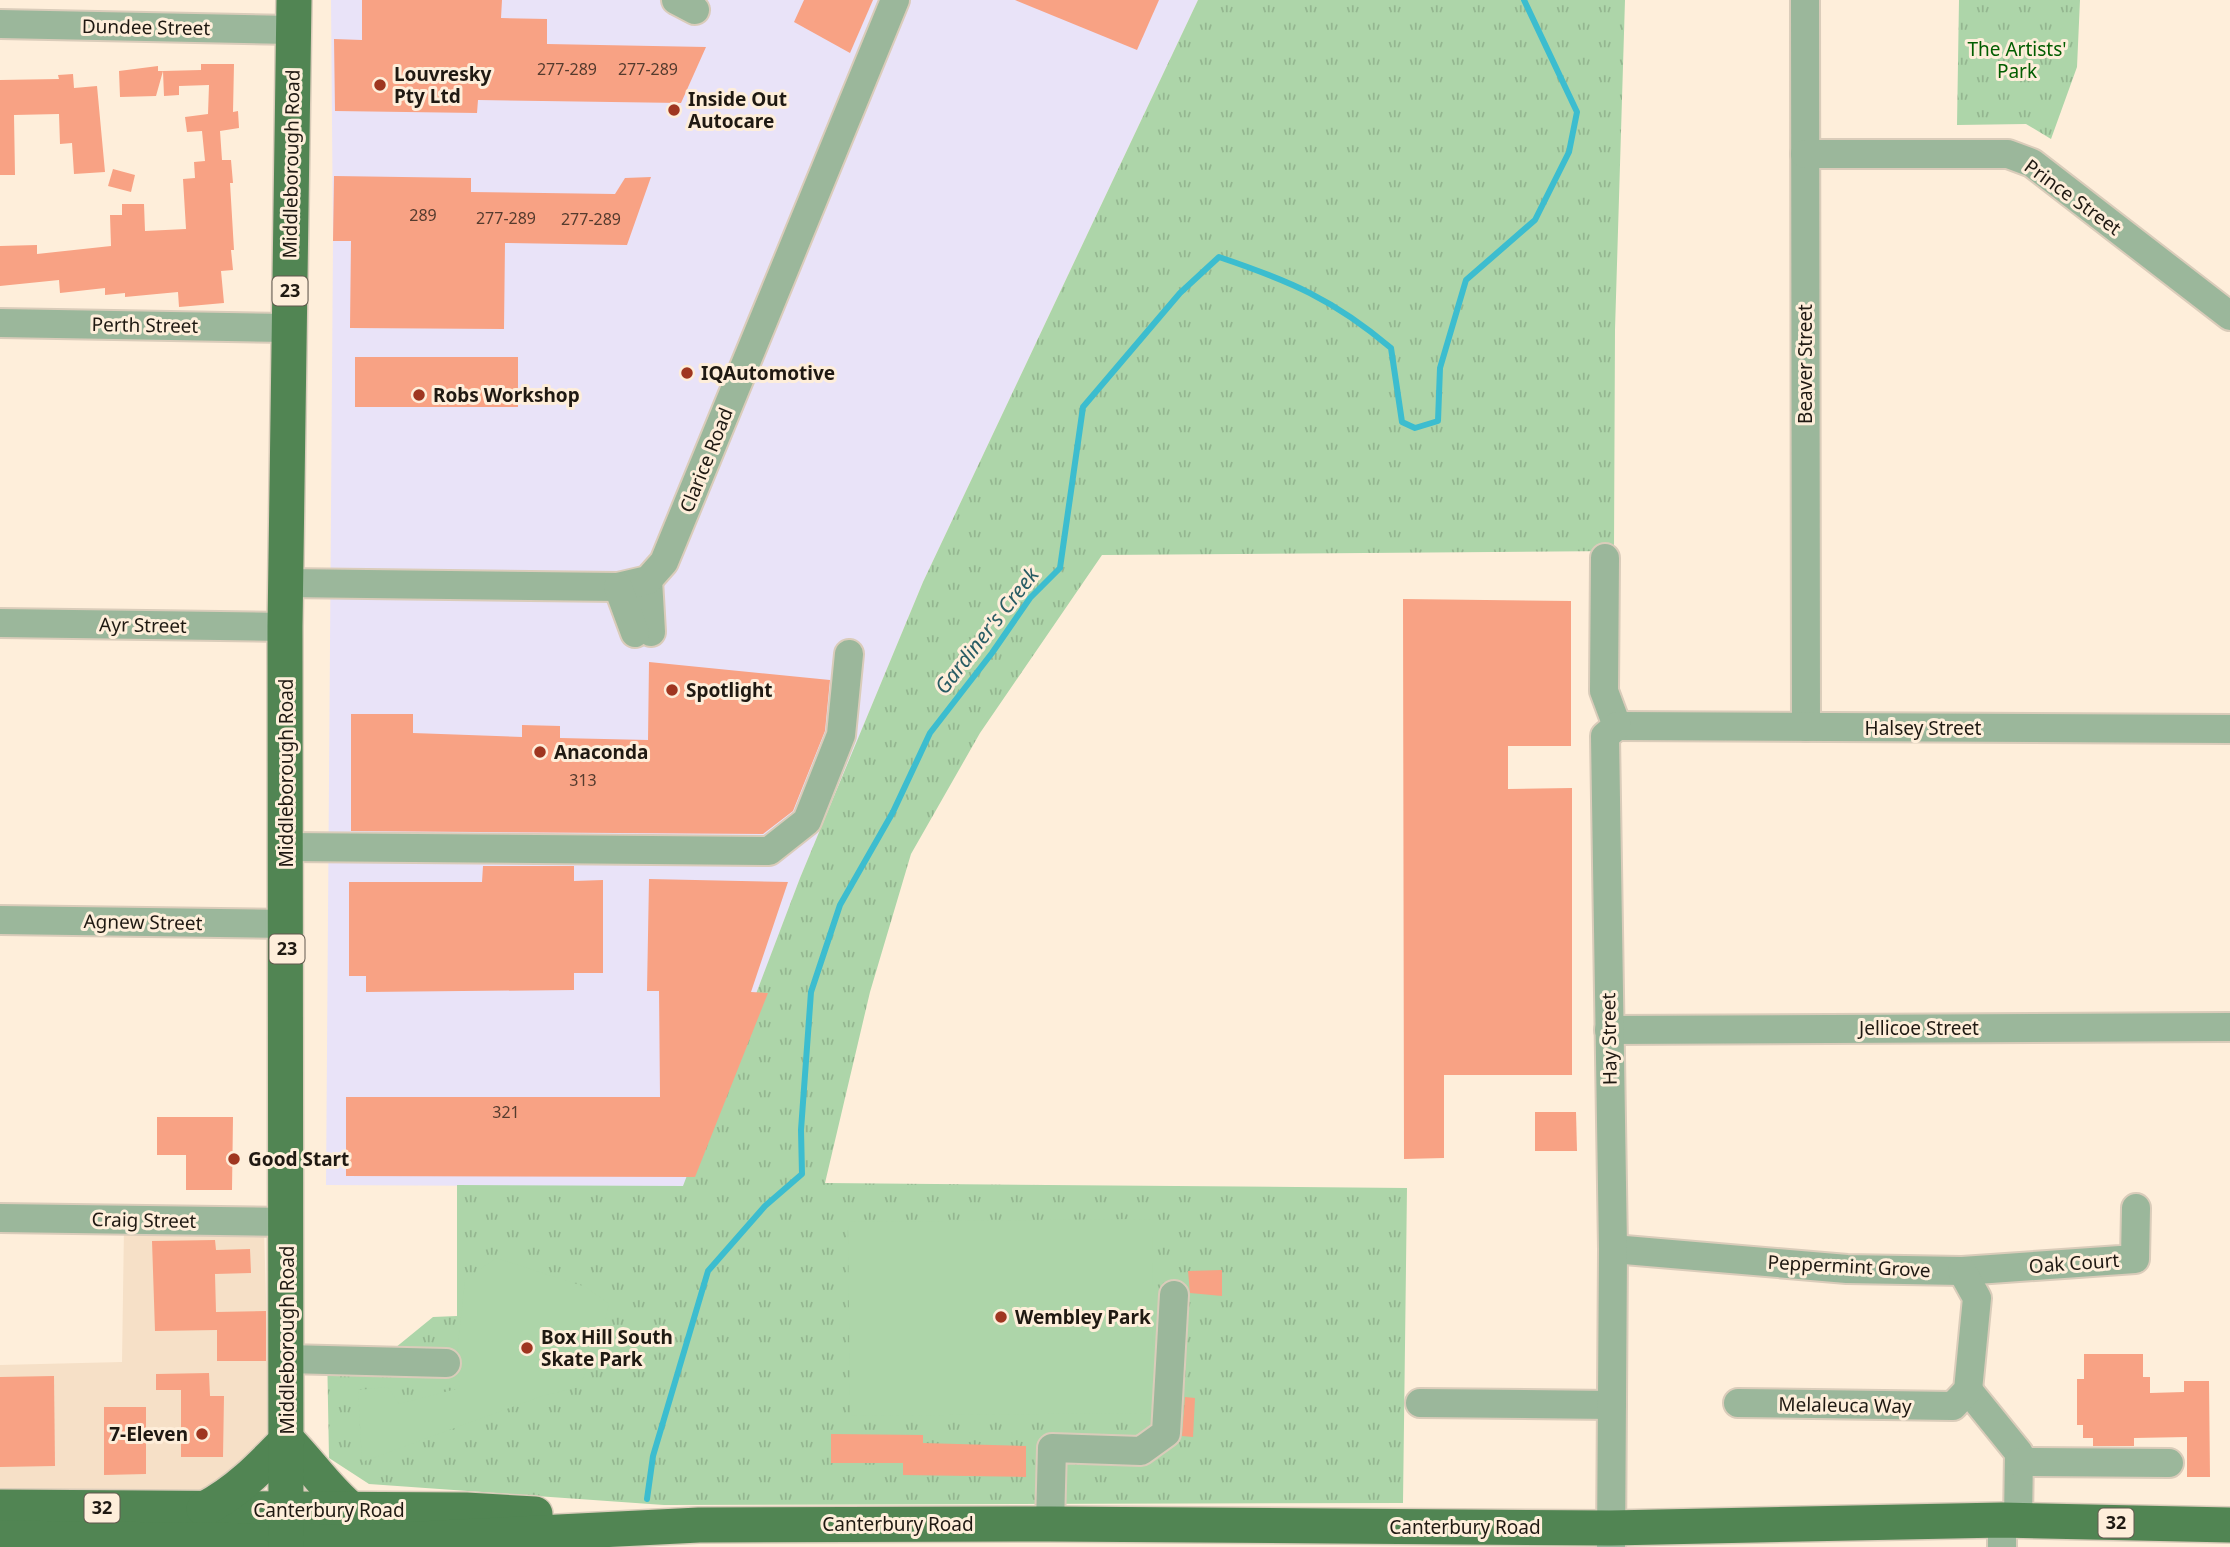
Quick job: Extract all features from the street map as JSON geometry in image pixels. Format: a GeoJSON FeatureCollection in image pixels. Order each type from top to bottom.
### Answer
{"type":"FeatureCollection","features":[{"type":"Feature","properties":{"kind":"main road","name":"Middleborough Road"},"geometry":{"type":"LineString","coordinates":[[286,1533],[288,1222],[285,626],[293,15]]}},
{"type":"Feature","properties":{"kind":"main road"},"geometry":{"type":"LineString","coordinates":[[208,1533],[226,1498],[287,1440],[312,1465],[338,1499],[353,1533]]}},
{"type":"Feature","properties":{"kind":"main road","name":"Canterbury Road"},"geometry":{"type":"LineString","coordinates":[[0,1507],[208,1533]]}},
{"type":"Feature","properties":{"kind":"main road","name":"Canterbury Road"},"geometry":{"type":"LineString","coordinates":[[353,1533],[466,1510],[699,1525],[1049,1524],[1240,1536],[1611,1538],[2230,1525]]}},
{"type":"Feature","properties":{"kind":"main road","name":"Canterbury Road"},"geometry":{"type":"LineString","coordinates":[[0,1538],[353,1533],[501,1541],[699,1525]]}},
{"type":"Feature","properties":{"kind":"street","name":"Clarice Road"},"geometry":{"type":"LineString","coordinates":[[648,580],[664,562],[895,0]]}},
{"type":"Feature","properties":{"kind":"street","name":"Beaver Street"},"geometry":{"type":"LineString","coordinates":[[1805,0],[1806,727]]}},
{"type":"Feature","properties":{"kind":"street","name":"Dundee Street"},"geometry":{"type":"LineString","coordinates":[[0,24],[293,15]]}},
{"type":"Feature","properties":{"kind":"street","name":"Prince Street"},"geometry":{"type":"LineString","coordinates":[[1805,155],[2008,154],[2032,163],[2230,316]]}},
{"type":"Feature","properties":{"kind":"street","name":"Perth Street"},"geometry":{"type":"LineString","coordinates":[[0,323],[289,328]]}},
{"type":"Feature","properties":{"kind":"street"},"geometry":{"type":"LineString","coordinates":[[1605,558],[1604,691],[1617,726]]}},
{"type":"Feature","properties":{"kind":"street"},"geometry":{"type":"LineString","coordinates":[[286,583],[618,587],[648,580],[643,633],[618,587]]}},
{"type":"Feature","properties":{"kind":"street","name":"Ayr Street"},"geometry":{"type":"LineString","coordinates":[[0,622],[285,626]]}},
{"type":"Feature","properties":{"kind":"street"},"geometry":{"type":"LineString","coordinates":[[286,847],[769,851],[807,821],[841,735],[849,654]]}},
{"type":"Feature","properties":{"kind":"street","name":"Halsey Street"},"geometry":{"type":"LineString","coordinates":[[1617,726],[2230,729]]}},
{"type":"Feature","properties":{"kind":"street","name":"Hay Street"},"geometry":{"type":"LineString","coordinates":[[1611,1538],[1613,1249],[1605,736],[1617,726]]}},
{"type":"Feature","properties":{"kind":"street","name":"Agnew Street"},"geometry":{"type":"LineString","coordinates":[[0,920],[286,924]]}},
{"type":"Feature","properties":{"kind":"street","name":"Jellicoe Street"},"geometry":{"type":"LineString","coordinates":[[1609,1030],[2230,1027]]}},
{"type":"Feature","properties":{"kind":"street","name":"Oak Court"},"geometry":{"type":"LineString","coordinates":[[1962,1271],[2135,1259],[2136,1208]]}},
{"type":"Feature","properties":{"kind":"street","name":"Craig Street"},"geometry":{"type":"LineString","coordinates":[[0,1218],[288,1222]]}},
{"type":"Feature","properties":{"kind":"street","name":"Peppermint Grove"},"geometry":{"type":"LineString","coordinates":[[1613,1249],[1847,1269],[1962,1271]]}},
{"type":"Feature","properties":{"kind":"street"},"geometry":{"type":"LineString","coordinates":[[1962,1271],[1977,1298],[1960,1398],[2019,1453],[2008,1529]]}},
{"type":"Feature","properties":{"kind":"street"},"geometry":{"type":"LineString","coordinates":[[1049,1524],[1052,1448],[1141,1451],[1167,1433],[1174,1295]]}},
{"type":"Feature","properties":{"kind":"street"},"geometry":{"type":"LineString","coordinates":[[287,1359],[446,1363]]}},
{"type":"Feature","properties":{"kind":"street","name":"Melaleuca Way"},"geometry":{"type":"LineString","coordinates":[[1738,1403],[1960,1398]]}},
{"type":"Feature","properties":{"kind":"street"},"geometry":{"type":"LineString","coordinates":[[1420,1403],[1612,1405]]}},
{"type":"Feature","properties":{"kind":"street"},"geometry":{"type":"LineString","coordinates":[[2019,1462],[2169,1463]]}},
{"type":"Feature","properties":{"kind":"shaded area"},"geometry":{"type":"Polygon","coordinates":[[[331,0],[1198,0],[923,582],[800,878],[683,1187],[326,1185],[333,241],[331,0]]]}},
{"type":"Feature","properties":{"kind":"shaded area"},"geometry":{"type":"Polygon","coordinates":[[[124,1227],[264,1230],[270,1430],[261,1460],[213,1494],[0,1493],[0,1365],[122,1362],[124,1227]]]}},
{"type":"Feature","properties":{"kind":"green space"},"geometry":{"type":"Polygon","coordinates":[[[1198,0],[1625,0],[1615,330],[1614,551],[1102,555],[980,733],[911,854],[870,992],[825,1183],[1407,1188],[1403,1503],[664,1505],[369,1484],[329,1458],[327,1349],[395,1348],[433,1317],[457,1316],[457,1185],[683,1186],[800,878],[923,582],[1198,0]]]}},
{"type":"Feature","properties":{"kind":"green space","name":"The Artists' Park"},"geometry":{"type":"Polygon","coordinates":[[[1959,0],[2080,0],[2077,67],[2051,139],[2026,124],[1957,125],[1959,0]]]}},
{"type":"Feature","properties":{"kind":"green space","name":"Wembley Park"},"geometry":{"type":"Polygon","coordinates":[[[1152,1219],[1153,1413],[850,1416],[848,1222],[1152,1219]]]}},
{"type":"Feature","properties":{"kind":"green space","name":"Box Hill South Skate Park"},"geometry":{"type":"Polygon","coordinates":[[[496,1258],[586,1287],[609,1304],[602,1335],[579,1387],[542,1396],[362,1462],[358,1390],[388,1387],[399,1404],[460,1388],[456,1362],[465,1280],[496,1258]]]}},
{"type":"Feature","properties":{"kind":"building"},"geometry":{"type":"Polygon","coordinates":[[[362,0],[502,0],[501,18],[547,19],[547,44],[706,47],[681,103],[478,100],[477,113],[335,111],[334,39],[362,40],[362,0]]]}},
{"type":"Feature","properties":{"kind":"building"},"geometry":{"type":"Polygon","coordinates":[[[804,0],[873,0],[850,53],[794,22],[804,0]]]}},
{"type":"Feature","properties":{"kind":"building"},"geometry":{"type":"Polygon","coordinates":[[[1015,0],[1159,0],[1137,50],[1015,0]]]}},
{"type":"Feature","properties":{"kind":"building"},"geometry":{"type":"Polygon","coordinates":[[[201,64],[234,64],[233,112],[238,111],[239,128],[220,131],[222,160],[231,160],[233,183],[230,183],[233,270],[221,271],[224,303],[179,307],[178,292],[125,297],[125,293],[105,295],[105,288],[60,293],[59,280],[0,286],[0,246],[37,245],[37,254],[111,246],[110,215],[122,215],[122,204],[144,204],[145,231],[186,229],[183,179],[195,178],[194,162],[205,161],[202,131],[187,132],[185,117],[208,114],[209,85],[179,86],[179,95],[164,96],[163,71],[201,70],[201,64]]]}},
{"type":"Feature","properties":{"kind":"building"},"geometry":{"type":"Polygon","coordinates":[[[158,66],[158,71],[163,71],[156,96],[120,97],[119,71],[158,66]]]}},
{"type":"Feature","properties":{"kind":"building"},"geometry":{"type":"Polygon","coordinates":[[[73,74],[74,88],[97,86],[105,172],[74,174],[72,143],[60,144],[59,114],[14,115],[15,175],[0,175],[0,80],[59,79],[58,75],[73,74]]]}},
{"type":"Feature","properties":{"kind":"building"},"geometry":{"type":"Polygon","coordinates":[[[113,169],[135,175],[131,192],[108,186],[113,169]]]}},
{"type":"Feature","properties":{"kind":"building"},"geometry":{"type":"Polygon","coordinates":[[[334,176],[471,178],[471,192],[615,194],[625,178],[651,177],[627,245],[505,243],[504,329],[350,328],[351,241],[333,241],[334,176]]]}},
{"type":"Feature","properties":{"kind":"building"},"geometry":{"type":"Polygon","coordinates":[[[355,357],[518,357],[518,407],[355,407],[355,357]]]}},
{"type":"Feature","properties":{"kind":"building"},"geometry":{"type":"Polygon","coordinates":[[[1403,599],[1571,601],[1571,746],[1508,746],[1508,789],[1572,788],[1572,1075],[1444,1075],[1444,1158],[1404,1159],[1403,599]]]}},
{"type":"Feature","properties":{"kind":"building"},"geometry":{"type":"Polygon","coordinates":[[[649,662],[830,680],[825,731],[793,811],[763,834],[351,831],[351,714],[413,714],[413,733],[522,737],[522,725],[560,726],[560,738],[648,740],[649,662]]]}},
{"type":"Feature","properties":{"kind":"building"},"geometry":{"type":"Polygon","coordinates":[[[483,866],[574,866],[574,881],[603,880],[603,973],[574,973],[574,990],[366,992],[366,976],[349,976],[349,882],[482,882],[483,866]]]}},
{"type":"Feature","properties":{"kind":"building"},"geometry":{"type":"Polygon","coordinates":[[[649,879],[788,882],[751,992],[768,993],[695,1177],[346,1176],[346,1097],[660,1097],[659,991],[647,991],[649,879]]]}},
{"type":"Feature","properties":{"kind":"building"},"geometry":{"type":"Polygon","coordinates":[[[1535,1112],[1576,1112],[1577,1151],[1535,1151],[1535,1112]]]}},
{"type":"Feature","properties":{"kind":"building"},"geometry":{"type":"Polygon","coordinates":[[[157,1117],[233,1117],[232,1190],[186,1190],[186,1155],[157,1155],[157,1117]]]}},
{"type":"Feature","properties":{"kind":"building"},"geometry":{"type":"Polygon","coordinates":[[[215,1240],[216,1250],[250,1249],[251,1273],[215,1274],[216,1312],[266,1311],[266,1361],[217,1361],[217,1330],[155,1331],[152,1241],[215,1240]]]}},
{"type":"Feature","properties":{"kind":"building"},"geometry":{"type":"Polygon","coordinates":[[[1222,1270],[1222,1296],[1190,1293],[1188,1271],[1222,1270]]]}},
{"type":"Feature","properties":{"kind":"building"},"geometry":{"type":"Polygon","coordinates":[[[2084,1354],[2143,1354],[2143,1377],[2150,1377],[2150,1393],[2184,1392],[2184,1381],[2209,1381],[2210,1477],[2187,1477],[2187,1437],[2134,1438],[2134,1446],[2093,1446],[2093,1438],[2083,1438],[2083,1425],[2077,1425],[2077,1379],[2084,1379],[2084,1354]]]}},
{"type":"Feature","properties":{"kind":"building"},"geometry":{"type":"Polygon","coordinates":[[[209,1373],[210,1396],[224,1396],[223,1457],[181,1457],[181,1390],[156,1390],[156,1374],[209,1373]]]}},
{"type":"Feature","properties":{"kind":"building"},"geometry":{"type":"Polygon","coordinates":[[[54,1376],[55,1466],[0,1467],[0,1377],[54,1376]]]}},
{"type":"Feature","properties":{"kind":"building"},"geometry":{"type":"Polygon","coordinates":[[[1185,1397],[1195,1398],[1193,1437],[1182,1436],[1185,1397]]]}},
{"type":"Feature","properties":{"kind":"building"},"geometry":{"type":"Polygon","coordinates":[[[104,1407],[146,1407],[146,1474],[104,1475],[104,1407]]]}},
{"type":"Feature","properties":{"kind":"building"},"geometry":{"type":"Polygon","coordinates":[[[831,1434],[923,1435],[923,1443],[1026,1446],[1026,1477],[903,1475],[903,1463],[831,1463],[831,1434]]]}},
{"type":"Feature","properties":{"kind":"waterway","name":"Gardiner's Creek"},"geometry":{"type":"LineString","coordinates":[[647,1499],[653,1456],[708,1271],[765,1206],[802,1174],[801,1130],[811,992],[840,905],[893,812],[930,733],[992,653],[1030,598],[1060,568],[1083,407],[1180,293],[1219,257],[1289,283],[1350,316],[1391,348],[1402,422],[1415,428],[1438,421],[1440,368],[1466,280],[1535,220],[1569,152],[1577,112],[1524,0]]}},
{"type":"Feature","properties":{"kind":"place","name":"Louvresky Pty Ltd"},"geometry":{"type":"Point","coordinates":[380,85]}},
{"type":"Feature","properties":{"kind":"place","name":"Inside Out Autocare"},"geometry":{"type":"Point","coordinates":[674,110]}},
{"type":"Feature","properties":{"kind":"place","name":"IQAutomotive"},"geometry":{"type":"Point","coordinates":[687,373]}},
{"type":"Feature","properties":{"kind":"place","name":"Robs Workshop"},"geometry":{"type":"Point","coordinates":[419,395]}},
{"type":"Feature","properties":{"kind":"place","name":"Spotlight"},"geometry":{"type":"Point","coordinates":[672,690]}},
{"type":"Feature","properties":{"kind":"place","name":"Anaconda"},"geometry":{"type":"Point","coordinates":[540,752]}},
{"type":"Feature","properties":{"kind":"place","name":"Good Start"},"geometry":{"type":"Point","coordinates":[234,1159]}},
{"type":"Feature","properties":{"kind":"place","name":"Wembley Park"},"geometry":{"type":"Point","coordinates":[1001,1317]}},
{"type":"Feature","properties":{"kind":"place","name":"Box Hill South Skate Park"},"geometry":{"type":"Point","coordinates":[527,1348]}},
{"type":"Feature","properties":{"kind":"place","name":"7-Eleven"},"geometry":{"type":"Point","coordinates":[202,1434]}}]}
